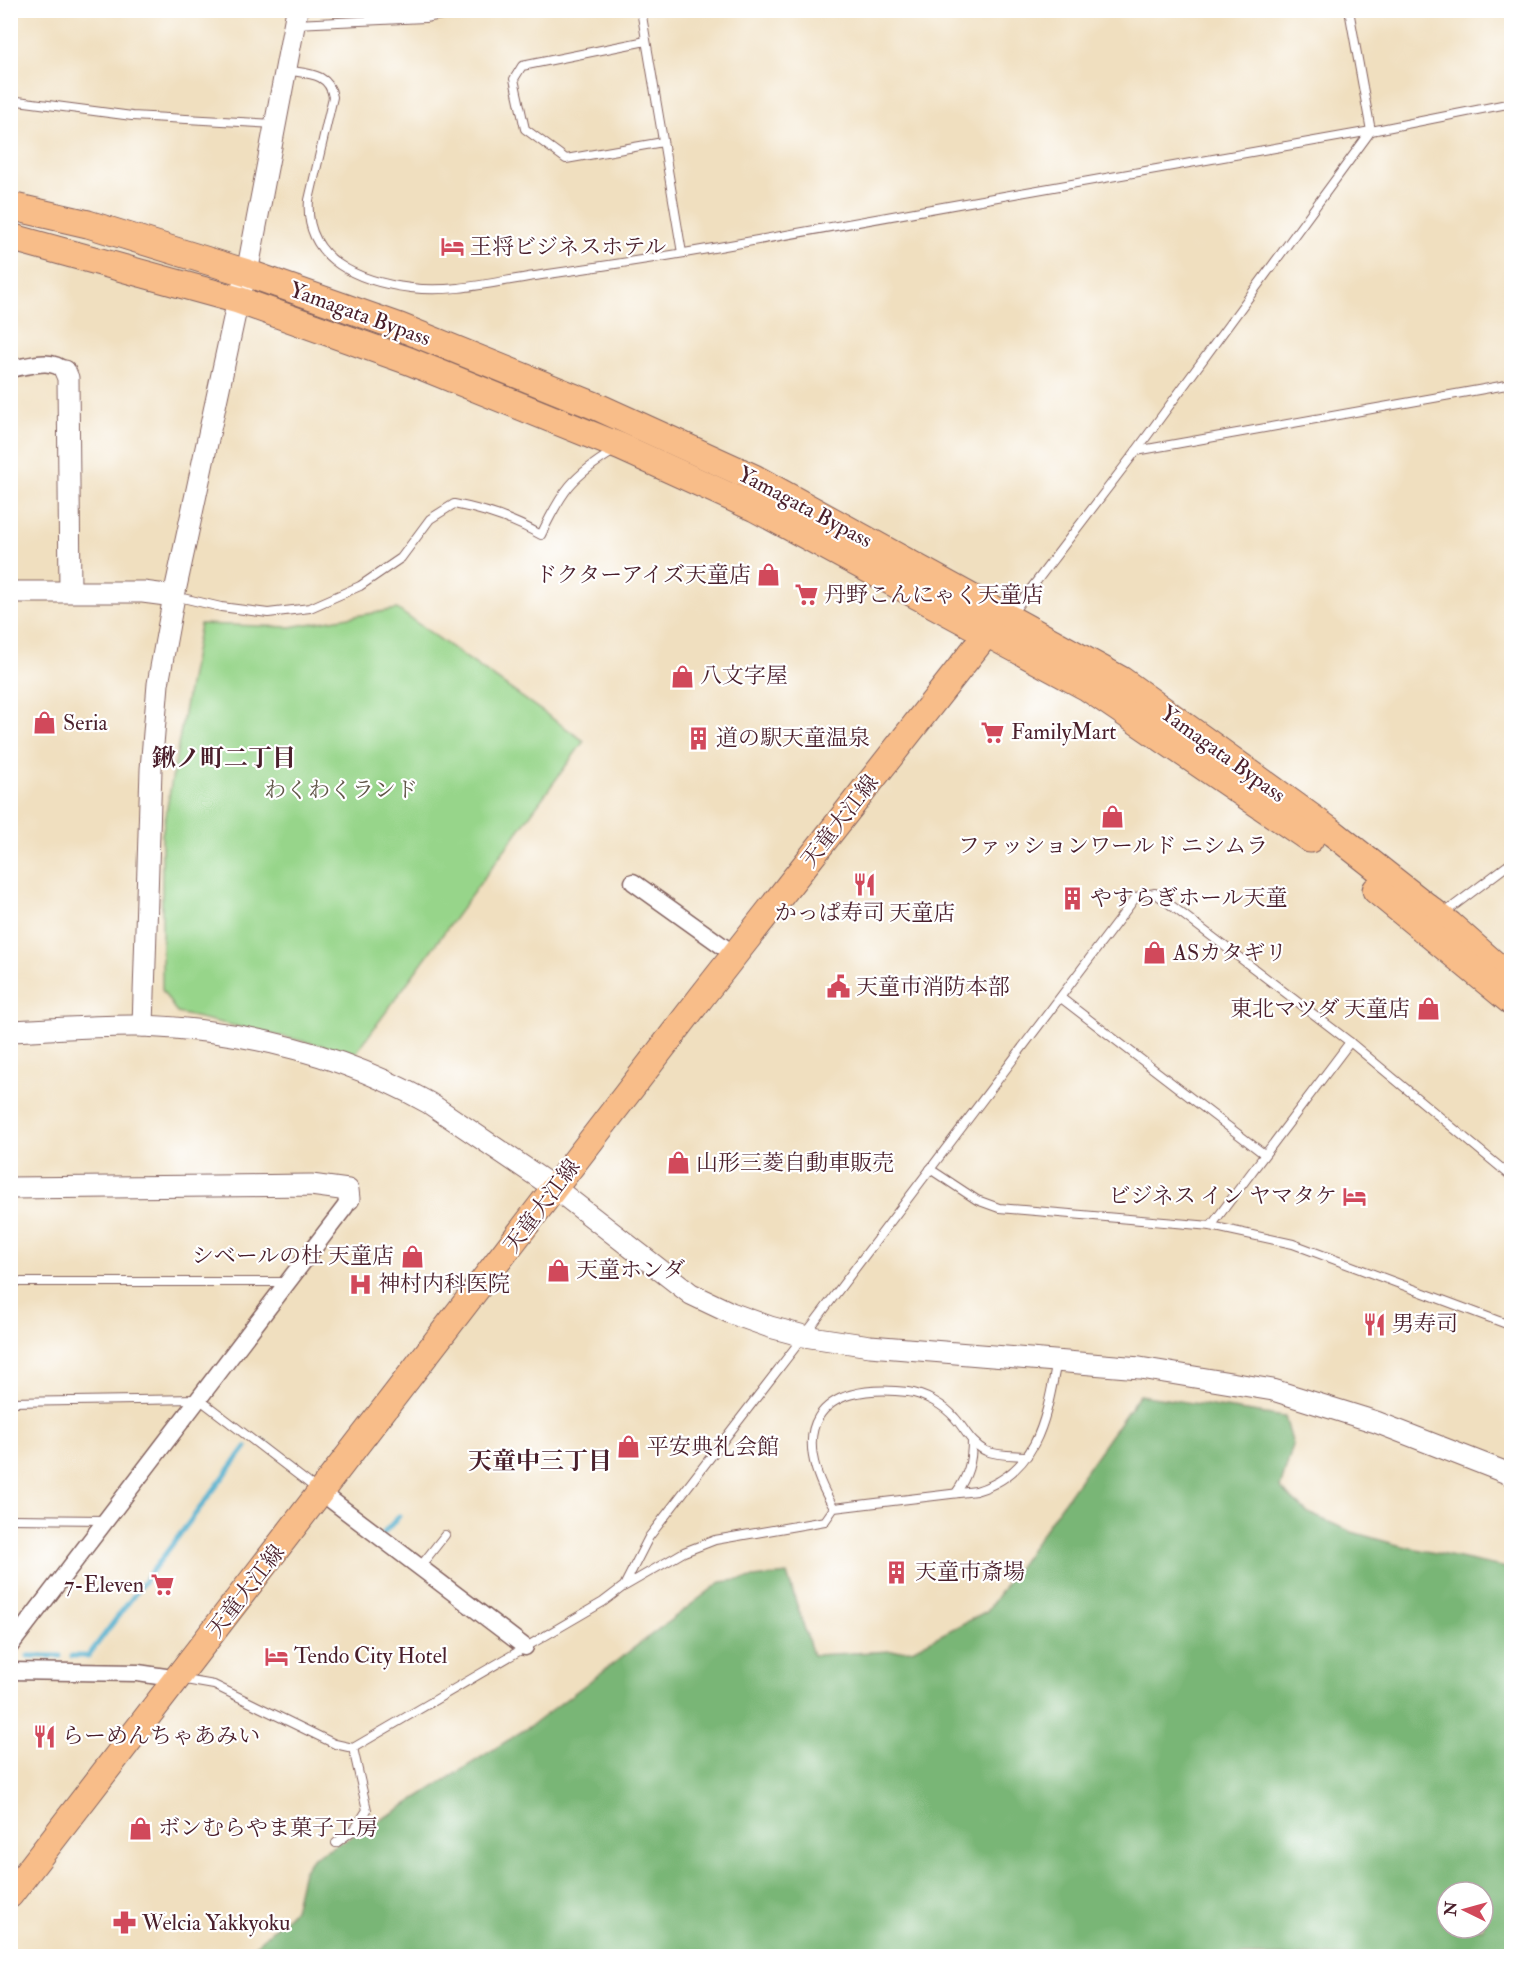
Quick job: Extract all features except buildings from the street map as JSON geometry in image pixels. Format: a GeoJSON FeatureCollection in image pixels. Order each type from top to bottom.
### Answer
{"type":"FeatureCollection","features":[{"type":"Feature","properties":{"kind":"highway","name":"Yamagata Bypass"},"geometry":{"type":"LineString","coordinates":[[10,206],[88,224],[247,273],[400,327],[609,411],[754,478],[999,625],[1324,848],[1512,1002]]}},
{"type":"Feature","properties":{"kind":"highway","name":"Yamagata Bypass"},"geometry":{"type":"LineString","coordinates":[[10,237],[238,300],[409,361],[621,447],[1121,680],[1333,833],[1440,917],[1512,980]]}},
{"type":"Feature","properties":{"kind":"main road","name":"天童大江線"},"geometry":{"type":"LineString","coordinates":[[10,1895],[179,1679],[735,955],[999,625]]}},
{"type":"Feature","properties":{"kind":"street"},"geometry":{"type":"LineString","coordinates":[[143,1026],[154,728],[174,596],[238,300],[247,273],[296,17]]}},
{"type":"Feature","properties":{"kind":"street"},"geometry":{"type":"LineString","coordinates":[[10,369],[57,363],[68,378],[70,591]]}},
{"type":"Feature","properties":{"kind":"street"},"geometry":{"type":"LineString","coordinates":[[10,592],[143,592],[174,596]]}},
{"type":"Feature","properties":{"kind":"street"},"geometry":{"type":"LineString","coordinates":[[633,882],[735,955]]}},
{"type":"Feature","properties":{"kind":"street"},"geometry":{"type":"LineString","coordinates":[[10,1031],[143,1026],[208,1031],[263,1040],[329,1059],[410,1092],[429,1103],[556,1189],[691,1294],[730,1313],[804,1336],[870,1346],[1140,1368],[1273,1390],[1376,1422],[1512,1475]]}},
{"type":"Feature","properties":{"kind":"street"},"geometry":{"type":"LineString","coordinates":[[10,1188],[311,1185],[343,1188],[348,1191],[349,1199],[199,1400],[10,1646]]}},
{"type":"Feature","properties":{"kind":"street"},"geometry":{"type":"LineString","coordinates":[[322,1493],[525,1647]]}},
{"type":"Feature","properties":{"kind":"street"},"geometry":{"type":"LineString","coordinates":[[10,1671],[138,1673],[179,1679]]}},
{"type":"Feature","properties":{"kind":"lane"},"geometry":{"type":"LineString","coordinates":[[296,17],[425,18],[469,10]]}},
{"type":"Feature","properties":{"kind":"lane"},"geometry":{"type":"LineString","coordinates":[[641,10],[682,253]]}},
{"type":"Feature","properties":{"kind":"lane"},"geometry":{"type":"LineString","coordinates":[[999,625],[1136,451],[1371,131],[1349,10]]}},
{"type":"Feature","properties":{"kind":"lane"},"geometry":{"type":"LineString","coordinates":[[646,41],[522,66],[514,79],[525,129],[566,159],[663,142]]}},
{"type":"Feature","properties":{"kind":"lane"},"geometry":{"type":"LineString","coordinates":[[285,70],[323,77],[331,85],[333,97],[308,214],[311,232],[322,248],[342,268],[385,284],[436,291],[682,253],[1512,104]]}},
{"type":"Feature","properties":{"kind":"lane"},"geometry":{"type":"LineString","coordinates":[[10,100],[132,116],[274,124]]}},
{"type":"Feature","properties":{"kind":"lane"},"geometry":{"type":"LineString","coordinates":[[1136,451],[1512,384]]}},
{"type":"Feature","properties":{"kind":"lane"},"geometry":{"type":"LineString","coordinates":[[174,596],[221,607],[268,613],[310,608],[360,586],[401,558],[430,519],[454,504],[485,510],[522,523],[541,535],[557,502],[576,476],[621,447]]}},
{"type":"Feature","properties":{"kind":"lane"},"geometry":{"type":"LineString","coordinates":[[1440,917],[1512,862]]}},
{"type":"Feature","properties":{"kind":"lane"},"geometry":{"type":"LineString","coordinates":[[624,1586],[649,1537],[1136,897],[1155,893],[1350,1042],[1512,1177]]}},
{"type":"Feature","properties":{"kind":"lane"},"geometry":{"type":"LineString","coordinates":[[1061,998],[1264,1154]]}},
{"type":"Feature","properties":{"kind":"lane"},"geometry":{"type":"LineString","coordinates":[[1211,1226],[1350,1042]]}},
{"type":"Feature","properties":{"kind":"lane"},"geometry":{"type":"LineString","coordinates":[[930,1169],[977,1200],[999,1208],[1211,1226],[1293,1244],[1512,1326]]}},
{"type":"Feature","properties":{"kind":"lane"},"geometry":{"type":"LineString","coordinates":[[10,1282],[287,1282]]}},
{"type":"Feature","properties":{"kind":"lane"},"geometry":{"type":"LineString","coordinates":[[179,1679],[214,1685],[335,1744],[353,1748],[684,1552],[715,1540],[825,1521],[834,1508],[956,1493],[992,1486],[1008,1477],[1027,1456],[1046,1418],[1057,1361]]}},
{"type":"Feature","properties":{"kind":"lane"},"geometry":{"type":"LineString","coordinates":[[834,1508],[820,1479],[813,1445],[813,1426],[820,1411],[831,1401],[868,1391],[911,1392],[931,1400],[954,1416],[972,1441],[986,1450],[1027,1456]]}},
{"type":"Feature","properties":{"kind":"lane"},"geometry":{"type":"LineString","coordinates":[[10,1402],[199,1400],[322,1493]]}},
{"type":"Feature","properties":{"kind":"lane"},"geometry":{"type":"LineString","coordinates":[[956,1493],[966,1478],[970,1466],[972,1441]]}},
{"type":"Feature","properties":{"kind":"lane"},"geometry":{"type":"LineString","coordinates":[[10,1519],[107,1520]]}},
{"type":"Feature","properties":{"kind":"lane"},"geometry":{"type":"LineString","coordinates":[[418,1568],[445,1535]]}},
{"type":"Feature","properties":{"kind":"lane"},"geometry":{"type":"LineString","coordinates":[[336,1843],[355,1829],[367,1810],[353,1748]]}},
{"type":"Feature","properties":{"kind":"green space","name":"わくわくランド"},"geometry":{"type":"Polygon","coordinates":[[[397,609],[584,741],[356,1053],[177,1013],[162,990],[162,835],[200,624],[290,627],[397,609]]]}},
{"type":"Feature","properties":{"kind":"green space"},"geometry":{"type":"Polygon","coordinates":[[[1139,1395],[1285,1417],[1293,1445],[1280,1488],[1308,1513],[1352,1532],[1398,1545],[1511,1569],[1511,1956],[244,1956],[294,1910],[303,1871],[312,1858],[398,1810],[532,1725],[721,1582],[787,1574],[813,1655],[912,1650],[987,1611],[1139,1395]]]}},
{"type":"Feature","properties":{"kind":"waterway"},"geometry":{"type":"LineString","coordinates":[[263,1442],[277,1452]]}},
{"type":"Feature","properties":{"kind":"waterway"},"geometry":{"type":"LineString","coordinates":[[72,1656],[88,1656],[246,1447]]}},
{"type":"Feature","properties":{"kind":"waterway"},"geometry":{"type":"LineString","coordinates":[[282,1456],[304,1473]]}},
{"type":"Feature","properties":{"kind":"waterway"},"geometry":{"type":"LineString","coordinates":[[383,1534],[399,1516]]}},
{"type":"Feature","properties":{"kind":"waterway"},"geometry":{"type":"LineString","coordinates":[[28,1656],[60,1656]]}},
{"type":"Feature","properties":{"kind":"place","name":"王将ビジネスホテル"},"geometry":{"type":"Point","coordinates":[452,247]}},
{"type":"Feature","properties":{"kind":"place","name":"ドクターアイズ天童店"},"geometry":{"type":"Point","coordinates":[769,575]}},
{"type":"Feature","properties":{"kind":"place","name":"丹野こんにゃく天童店"},"geometry":{"type":"Point","coordinates":[806,595]}},
{"type":"Feature","properties":{"kind":"place","name":"八文字屋"},"geometry":{"type":"Point","coordinates":[682,676]}},
{"type":"Feature","properties":{"kind":"place","name":"Seria"},"geometry":{"type":"Point","coordinates":[45,723]}},
{"type":"Feature","properties":{"kind":"place","name":"FamilyMart"},"geometry":{"type":"Point","coordinates":[993,732]}},
{"type":"Feature","properties":{"kind":"place","name":"道の駅天童温泉"},"geometry":{"type":"Point","coordinates":[698,738]}},
{"type":"Feature","properties":{"kind":"place","name":"ファッションワールド ニシムラ"},"geometry":{"type":"Point","coordinates":[1113,817]}},
{"type":"Feature","properties":{"kind":"place","name":"かっぱ寿司 天童店"},"geometry":{"type":"Point","coordinates":[865,884]}},
{"type":"Feature","properties":{"kind":"place","name":"やすらぎホール天童"},"geometry":{"type":"Point","coordinates":[1072,898]}},
{"type":"Feature","properties":{"kind":"place","name":"ASカタギリ"},"geometry":{"type":"Point","coordinates":[1155,953]}},
{"type":"Feature","properties":{"kind":"place","name":"天童市消防本部"},"geometry":{"type":"Point","coordinates":[838,987]}},
{"type":"Feature","properties":{"kind":"place","name":"東北マツダ 天童店"},"geometry":{"type":"Point","coordinates":[1428,1009]}},
{"type":"Feature","properties":{"kind":"place","name":"山形三菱自動車販売"},"geometry":{"type":"Point","coordinates":[678,1163]}},
{"type":"Feature","properties":{"kind":"place","name":"ビジネス イン ヤマタケ"},"geometry":{"type":"Point","coordinates":[1355,1196]}},
{"type":"Feature","properties":{"kind":"place","name":"シベールの杜 天童店"},"geometry":{"type":"Point","coordinates":[412,1256]}},
{"type":"Feature","properties":{"kind":"place","name":"天童ホンダ"},"geometry":{"type":"Point","coordinates":[558,1270]}},
{"type":"Feature","properties":{"kind":"place","name":"神村内科医院"},"geometry":{"type":"Point","coordinates":[360,1284]}},
{"type":"Feature","properties":{"kind":"place","name":"男寿司"},"geometry":{"type":"Point","coordinates":[1374,1324]}},
{"type":"Feature","properties":{"kind":"place","name":"平安典礼会館"},"geometry":{"type":"Point","coordinates":[629,1447]}},
{"type":"Feature","properties":{"kind":"place","name":"天童市斎場"},"geometry":{"type":"Point","coordinates":[897,1572]}},
{"type":"Feature","properties":{"kind":"place","name":"7-Eleven"},"geometry":{"type":"Point","coordinates":[162,1585]}},
{"type":"Feature","properties":{"kind":"place","name":"Tendo City Hotel"},"geometry":{"type":"Point","coordinates":[276,1656]}},
{"type":"Feature","properties":{"kind":"place","name":"らーめんちゃあみい"},"geometry":{"type":"Point","coordinates":[44,1736]}},
{"type":"Feature","properties":{"kind":"place","name":"ボンむらやま菓子工房"},"geometry":{"type":"Point","coordinates":[140,1828]}},
{"type":"Feature","properties":{"kind":"place","name":"Welcia Yakkyoku"},"geometry":{"type":"Point","coordinates":[124,1923]}},
{"type":"Feature","properties":{"kind":"district","name":"鍬ノ町二丁目"},"geometry":{"type":"Point","coordinates":[224,758]}},
{"type":"Feature","properties":{"kind":"district","name":"天童中三丁目"},"geometry":{"type":"Point","coordinates":[540,1461]}}]}
